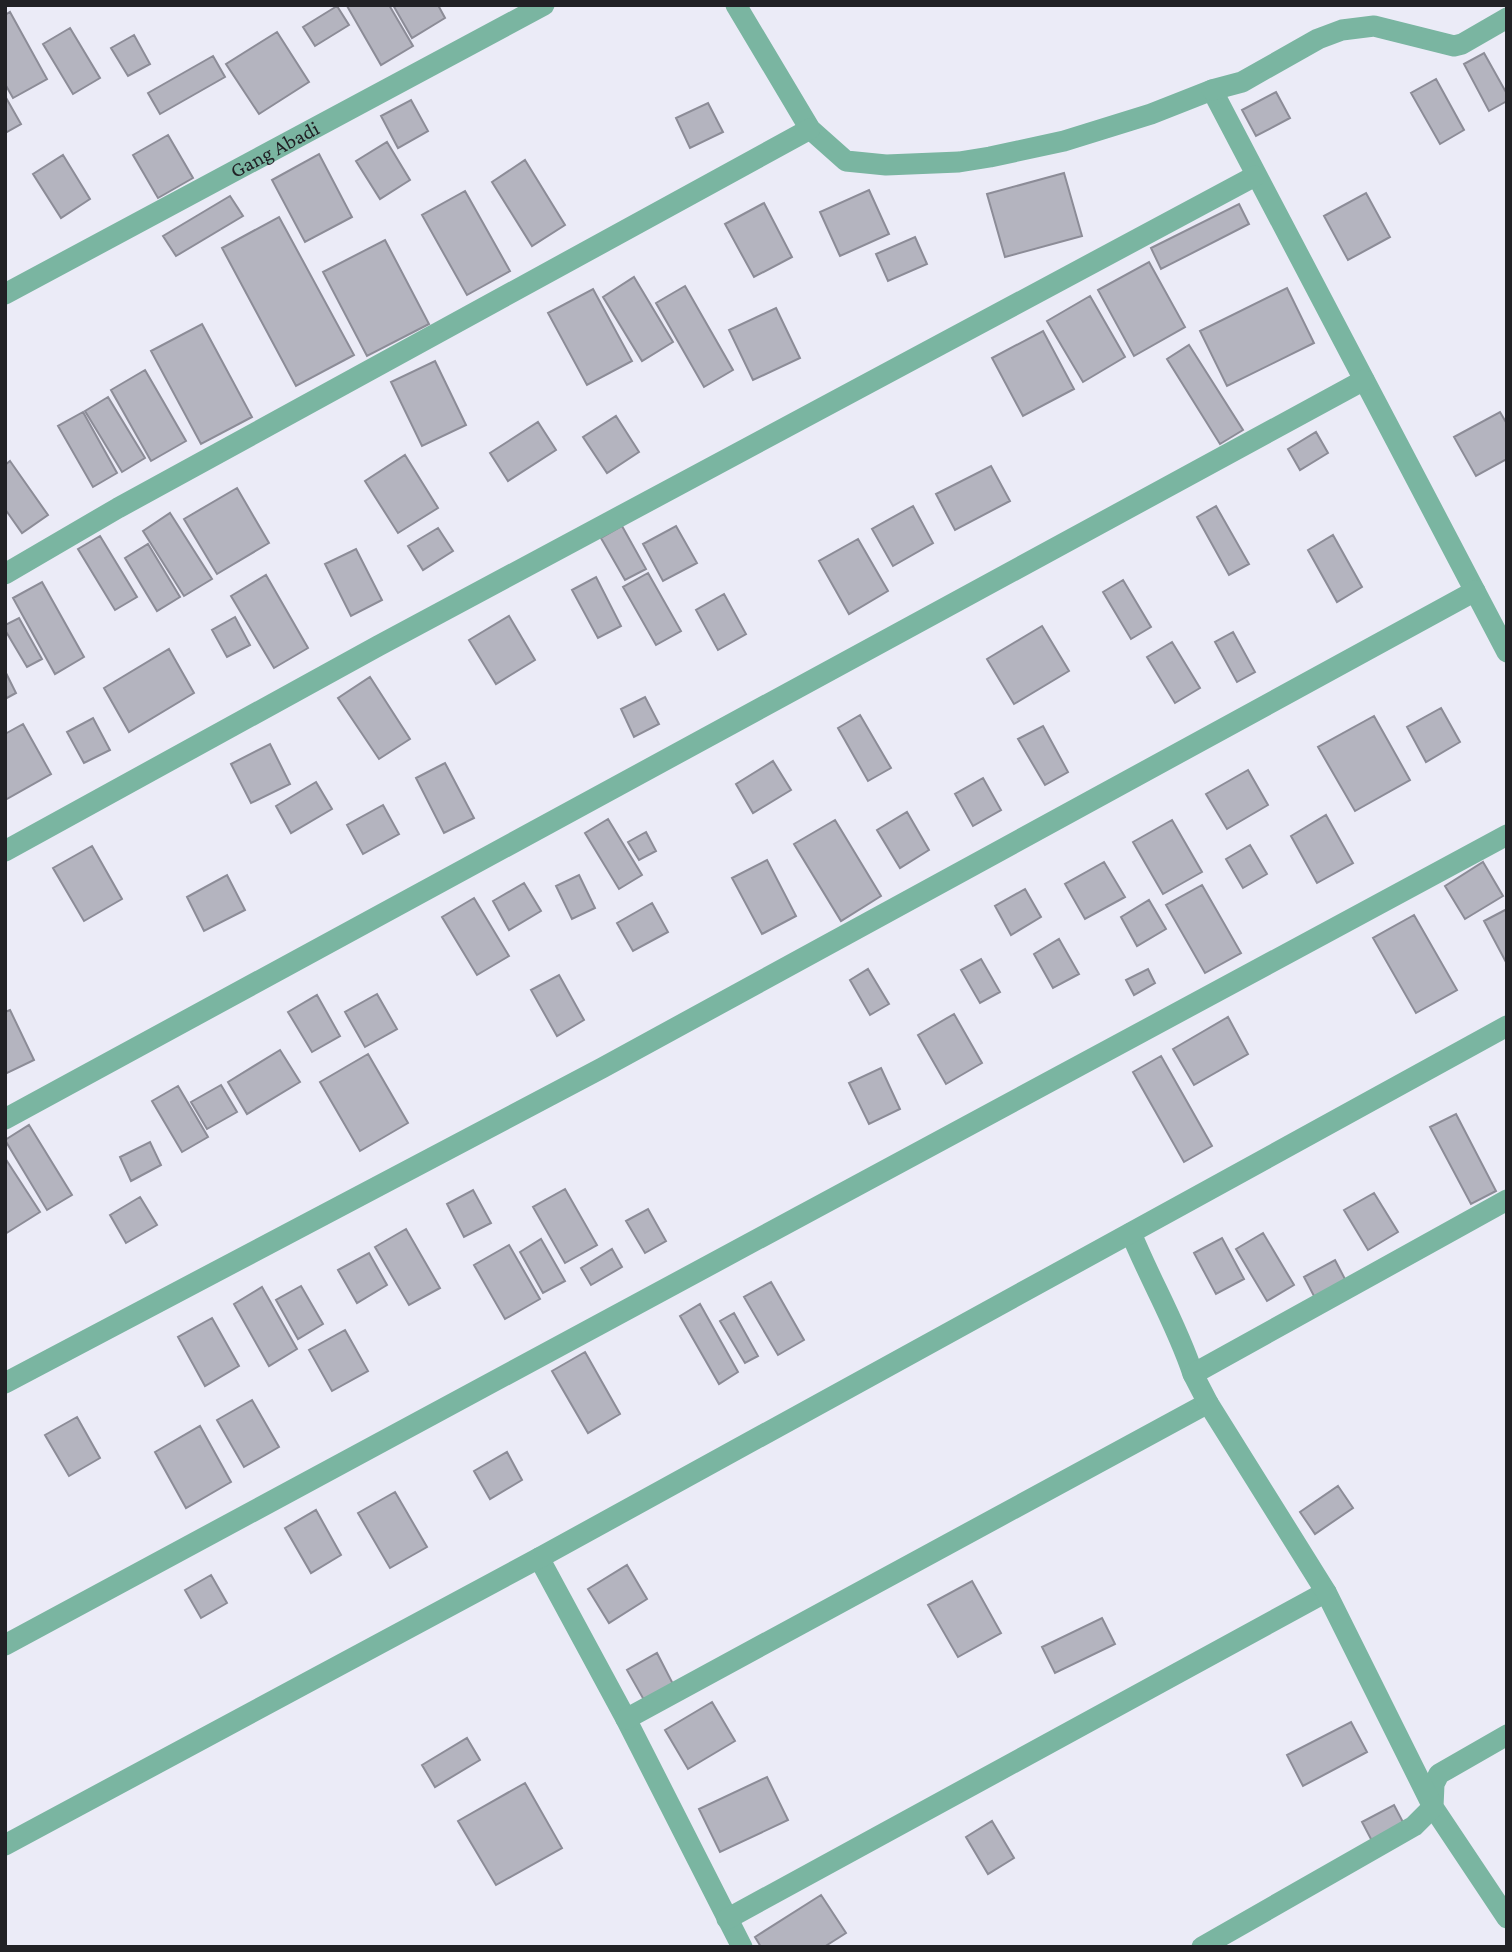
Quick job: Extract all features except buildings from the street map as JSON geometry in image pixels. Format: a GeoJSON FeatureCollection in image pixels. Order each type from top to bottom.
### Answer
{"type":"FeatureCollection","features":[{"type":"Feature","properties":{"kind":"street","name":"Gang Abadi"},"geometry":{"type":"LineString","coordinates":[[5,294],[544,5]]}},
{"type":"Feature","properties":{"kind":"street"},"geometry":{"type":"LineString","coordinates":[[736,5],[810,129],[846,161],[886,165],[959,162],[1064,141],[1242,82],[1318,39],[1342,30],[1374,26],[1454,46],[1507,18]]}},
{"type":"Feature","properties":{"kind":"street"},"geometry":{"type":"LineString","coordinates":[[1212,90],[1507,652]]}},
{"type":"Feature","properties":{"kind":"street"},"geometry":{"type":"LineString","coordinates":[[5,574],[118,508],[810,129]]}},
{"type":"Feature","properties":{"kind":"street"},"geometry":{"type":"LineString","coordinates":[[5,852],[378,646],[1255,176]]}},
{"type":"Feature","properties":{"kind":"street"},"geometry":{"type":"LineString","coordinates":[[5,1119],[1364,380]]}},
{"type":"Feature","properties":{"kind":"street"},"geometry":{"type":"LineString","coordinates":[[5,1383],[602,1068],[1475,591]]}},
{"type":"Feature","properties":{"kind":"street"},"geometry":{"type":"LineString","coordinates":[[5,1645],[1507,835]]}},
{"type":"Feature","properties":{"kind":"street"},"geometry":{"type":"LineString","coordinates":[[5,1845],[539,1558],[1507,1026]]}},
{"type":"Feature","properties":{"kind":"street"},"geometry":{"type":"LineString","coordinates":[[1193,1374],[1507,1199]]}},
{"type":"Feature","properties":{"kind":"street"},"geometry":{"type":"LineString","coordinates":[[1131,1233],[1208,1404],[1326,1592],[1433,1807],[1507,1918]]}},
{"type":"Feature","properties":{"kind":"street"},"geometry":{"type":"LineString","coordinates":[[626,1719],[1208,1404]]}},
{"type":"Feature","properties":{"kind":"street"},"geometry":{"type":"LineString","coordinates":[[539,1558],[626,1719],[742,1947]]}},
{"type":"Feature","properties":{"kind":"street"},"geometry":{"type":"LineString","coordinates":[[727,1919],[1326,1592]]}},
{"type":"Feature","properties":{"kind":"street"},"geometry":{"type":"LineString","coordinates":[[1202,1947],[1414,1826],[1433,1807],[1434,1784],[1439,1774],[1507,1735]]}}]}
